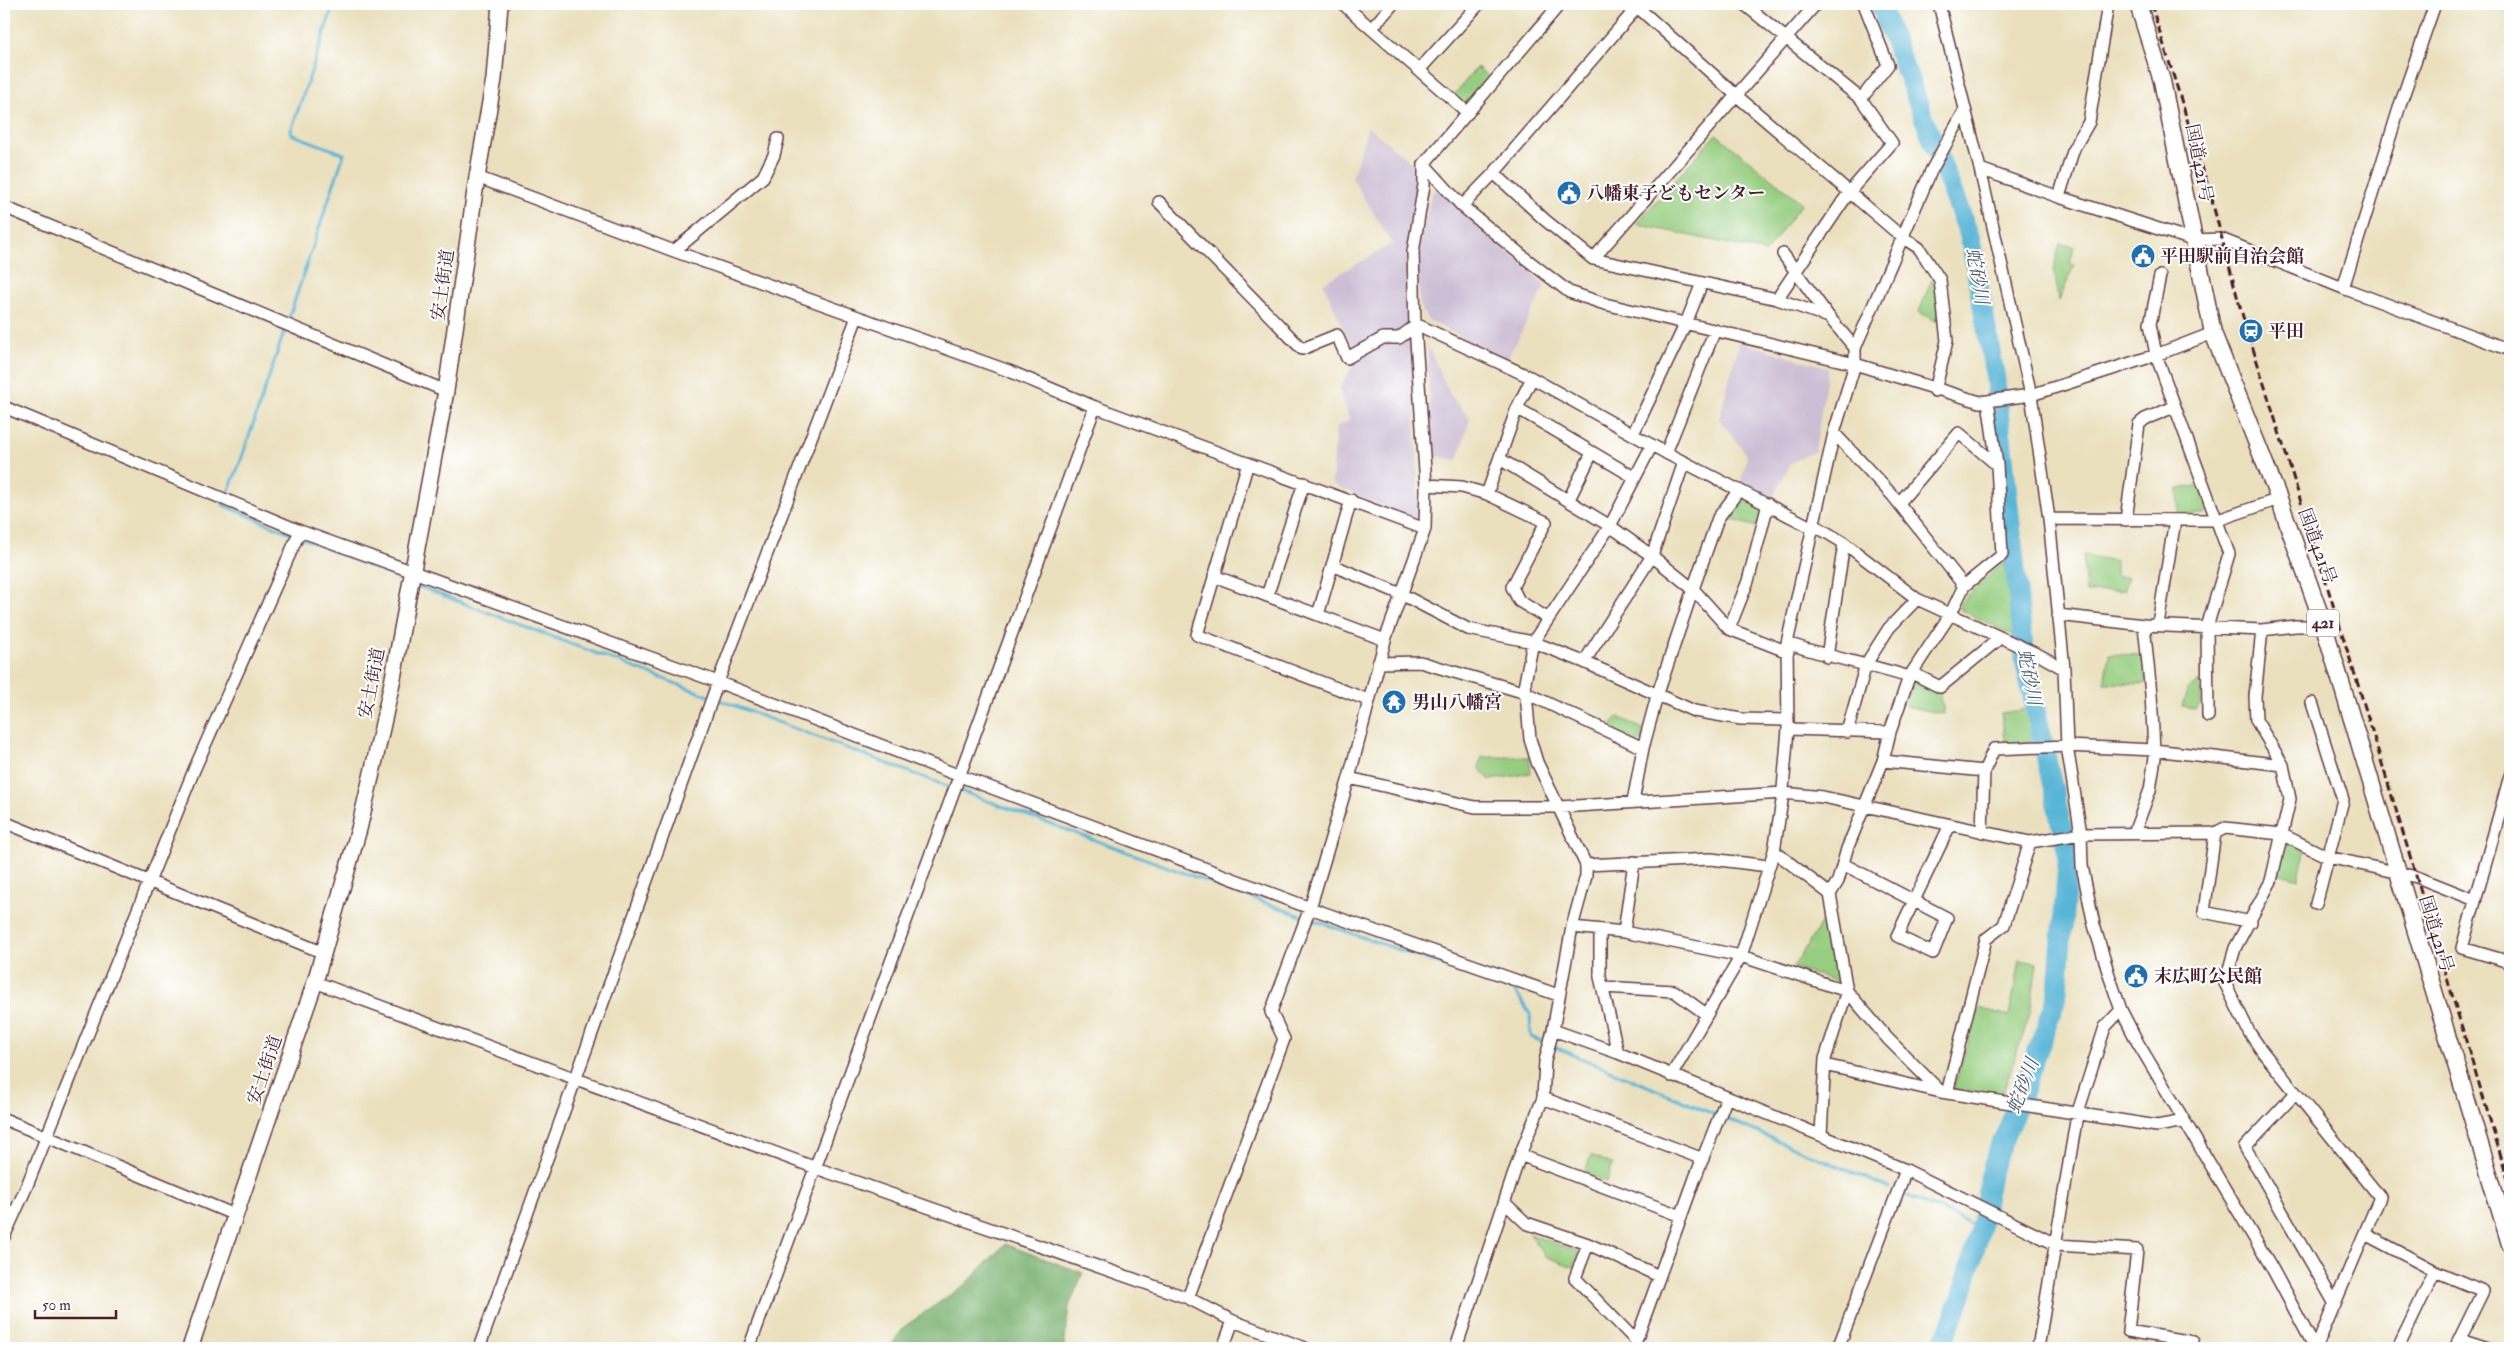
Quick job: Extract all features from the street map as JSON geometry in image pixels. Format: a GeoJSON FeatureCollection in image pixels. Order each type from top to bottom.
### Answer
{"type":"FeatureCollection","features":[{"type":"Feature","properties":{"kind":"highway","name":"国道421号"},"geometry":{"type":"LineString","coordinates":[[2138,4],[2162,81],[2213,333],[2279,499],[2324,626],[2510,1244]]}},
{"type":"Feature","properties":{"kind":"main road","name":"安土街道"},"geometry":{"type":"LineString","coordinates":[[190,1348],[315,982],[359,829],[375,760],[393,678],[446,391],[477,177],[494,78],[500,4]]}},
{"type":"Feature","properties":{"kind":"street"},"geometry":{"type":"LineString","coordinates":[[1343,4],[1468,113]]}},
{"type":"Feature","properties":{"kind":"street"},"geometry":{"type":"LineString","coordinates":[[1372,28],[1393,4]]}},
{"type":"Feature","properties":{"kind":"street"},"geometry":{"type":"LineString","coordinates":[[1419,70],[1479,4]]}},
{"type":"Feature","properties":{"kind":"street"},"geometry":{"type":"LineString","coordinates":[[1188,1298],[1284,1039],[1271,1012],[1310,908],[1367,713],[1368,700],[1378,662],[1424,529],[1426,485],[1414,326],[1413,252],[1424,185],[1424,164],[1557,8],[1544,4]]}},
{"type":"Feature","properties":{"kind":"street"},"geometry":{"type":"LineString","coordinates":[[1744,4],[1861,99],[1892,142],[1850,191],[1778,299]]}},
{"type":"Feature","properties":{"kind":"street"},"geometry":{"type":"LineString","coordinates":[[1593,259],[1816,4]]}},
{"type":"Feature","properties":{"kind":"street"},"geometry":{"type":"LineString","coordinates":[[1861,99],[1888,65],[1864,4]]}},
{"type":"Feature","properties":{"kind":"street"},"geometry":{"type":"LineString","coordinates":[[1939,4],[1980,169],[2031,395],[2049,519],[2064,669],[2067,746],[2081,834],[2082,866],[2094,925],[2121,1010],[2138,1043],[2272,1268],[2315,1348]]}},
{"type":"Feature","properties":{"kind":"street"},"geometry":{"type":"LineString","coordinates":[[2058,197],[2074,148],[2090,122],[2108,4]]}},
{"type":"Feature","properties":{"kind":"street"},"geometry":{"type":"LineString","coordinates":[[2343,288],[2401,102],[2435,4]]}},
{"type":"Feature","properties":{"kind":"street"},"geometry":{"type":"LineString","coordinates":[[1462,206],[1494,173],[1637,5],[1737,96],[1902,237],[1919,248],[1940,280],[1947,341],[1935,391]]}},
{"type":"Feature","properties":{"kind":"street"},"geometry":{"type":"LineString","coordinates":[[1671,1076],[1741,956],[1774,851],[1783,794],[1788,725],[1787,648],[1811,527],[1834,433],[1855,364],[1854,348],[1931,171],[1965,110]]}},
{"type":"Feature","properties":{"kind":"street"},"geometry":{"type":"LineString","coordinates":[[674,251],[764,177],[774,155],[778,139]]}},
{"type":"Feature","properties":{"kind":"street"},"geometry":{"type":"LineString","coordinates":[[1424,164],[1462,206],[1569,292],[1605,304],[1855,364],[1935,391],[1980,402],[2031,395],[2156,355],[2213,333]]}},
{"type":"Feature","properties":{"kind":"street"},"geometry":{"type":"LineString","coordinates":[[1980,169],[2058,197],[2193,240],[2221,239],[2343,288],[2510,350]]}},
{"type":"Feature","properties":{"kind":"street"},"geometry":{"type":"LineString","coordinates":[[1494,173],[1545,220],[1593,259],[1778,299],[1829,317]]}},
{"type":"Feature","properties":{"kind":"street"},"geometry":{"type":"LineString","coordinates":[[477,177],[674,251],[1009,371],[1095,407],[1351,500],[1424,529]]}},
{"type":"Feature","properties":{"kind":"street"},"geometry":{"type":"LineString","coordinates":[[1159,202],[1302,349],[1337,335],[1347,358],[1384,338],[1399,338],[1414,326],[1420,326],[1532,378],[1666,453],[1811,527],[1819,528],[1844,543],[1917,599],[2041,656],[2064,669]]}},
{"type":"Feature","properties":{"kind":"street"},"geometry":{"type":"LineString","coordinates":[[4,206],[446,391]]}},
{"type":"Feature","properties":{"kind":"street"},"geometry":{"type":"LineString","coordinates":[[1783,254],[1797,270],[1829,317],[1854,348]]}},
{"type":"Feature","properties":{"kind":"street"},"geometry":{"type":"LineString","coordinates":[[2160,276],[2150,324],[2156,355],[2229,554],[2207,627],[2208,716]]}},
{"type":"Feature","properties":{"kind":"street"},"geometry":{"type":"LineString","coordinates":[[1633,434],[1686,324],[1702,283]]}},
{"type":"Feature","properties":{"kind":"street"},"geometry":{"type":"LineString","coordinates":[[479,1348],[718,682],[857,317]]}},
{"type":"Feature","properties":{"kind":"street"},"geometry":{"type":"LineString","coordinates":[[1666,453],[1715,330]]}},
{"type":"Feature","properties":{"kind":"street"},"geometry":{"type":"LineString","coordinates":[[1487,494],[1517,408],[1532,378]]}},
{"type":"Feature","properties":{"kind":"street"},"geometry":{"type":"LineString","coordinates":[[1821,1135],[1824,1065],[1847,991],[1830,894],[1838,881],[1883,761],[1890,732],[1910,675],[1950,615],[1964,586],[2002,555],[1992,400]]}},
{"type":"Feature","properties":{"kind":"street"},"geometry":{"type":"LineString","coordinates":[[4,407],[300,531],[411,573],[718,682],[960,776],[1310,908],[1558,995]]}},
{"type":"Feature","properties":{"kind":"street"},"geometry":{"type":"LineString","coordinates":[[749,1348],[1095,407]]}},
{"type":"Feature","properties":{"kind":"street"},"geometry":{"type":"LineString","coordinates":[[2126,520],[2139,424],[2145,419],[2174,407]]}},
{"type":"Feature","properties":{"kind":"street"},"geometry":{"type":"LineString","coordinates":[[1517,408],[1634,477]]}},
{"type":"Feature","properties":{"kind":"street"},"geometry":{"type":"LineString","coordinates":[[1834,433],[1899,504],[1964,586]]}},
{"type":"Feature","properties":{"kind":"street"},"geometry":{"type":"LineString","coordinates":[[1899,504],[1958,433],[1997,465]]}},
{"type":"Feature","properties":{"kind":"street"},"geometry":{"type":"LineString","coordinates":[[1456,1348],[1520,1155],[1542,1098],[1545,1061],[1553,1030],[1558,995],[1572,926],[1586,876],[1586,865],[1537,762],[1530,739],[1525,682],[1533,642],[1547,618],[1610,526],[1652,445]]}},
{"type":"Feature","properties":{"kind":"street"},"geometry":{"type":"LineString","coordinates":[[1569,499],[1592,453]]}},
{"type":"Feature","properties":{"kind":"street"},"geometry":{"type":"LineString","coordinates":[[1500,459],[1569,499],[1652,556],[1693,589],[1729,628],[1787,648],[1910,675],[1940,687],[2000,638]]}},
{"type":"Feature","properties":{"kind":"street"},"geometry":{"type":"LineString","coordinates":[[1584,662],[1652,556],[1684,462]]}},
{"type":"Feature","properties":{"kind":"street"},"geometry":{"type":"LineString","coordinates":[[1248,463],[1197,635],[1368,700]]}},
{"type":"Feature","properties":{"kind":"street"},"geometry":{"type":"LineString","coordinates":[[1267,596],[1304,483]]}},
{"type":"Feature","properties":{"kind":"street"},"geometry":{"type":"LineString","coordinates":[[1426,485],[1462,487],[1487,494],[1546,522],[1512,587],[1519,601],[1547,618]]}},
{"type":"Feature","properties":{"kind":"street"},"geometry":{"type":"LineString","coordinates":[[1633,802],[1643,748],[1657,696],[1693,589],[1718,518],[1739,490]]}},
{"type":"Feature","properties":{"kind":"street"},"geometry":{"type":"LineString","coordinates":[[2049,519],[2218,520],[2279,499]]}},
{"type":"Feature","properties":{"kind":"street"},"geometry":{"type":"LineString","coordinates":[[1318,615],[1351,500]]}},
{"type":"Feature","properties":{"kind":"street"},"geometry":{"type":"LineString","coordinates":[[1729,628],[1748,581],[1768,504]]}},
{"type":"Feature","properties":{"kind":"street"},"geometry":{"type":"LineString","coordinates":[[2158,624],[2175,520]]}},
{"type":"Feature","properties":{"kind":"street"},"geometry":{"type":"LineString","coordinates":[[4,1237],[26,1188],[194,770],[300,531]]}},
{"type":"Feature","properties":{"kind":"street"},"geometry":{"type":"LineString","coordinates":[[1827,657],[1844,543]]}},
{"type":"Feature","properties":{"kind":"street"},"geometry":{"type":"LineString","coordinates":[[1332,565],[1401,594],[1468,629],[1533,642],[1584,662],[1694,711],[1740,719],[1847,732],[1890,732]]}},
{"type":"Feature","properties":{"kind":"street"},"geometry":{"type":"LineString","coordinates":[[1214,576],[1385,640]]}},
{"type":"Feature","properties":{"kind":"street"},"geometry":{"type":"LineString","coordinates":[[1847,732],[1866,664],[1889,628],[1917,599]]}},
{"type":"Feature","properties":{"kind":"street"},"geometry":{"type":"LineString","coordinates":[[2058,615],[2144,625],[2158,624],[2262,630],[2295,626],[2324,626]]}},
{"type":"Feature","properties":{"kind":"street"},"geometry":{"type":"LineString","coordinates":[[2134,833],[2150,790],[2155,751],[2144,625]]}},
{"type":"Feature","properties":{"kind":"street"},"geometry":{"type":"LineString","coordinates":[[2262,630],[2255,696],[2256,720],[2283,765],[2290,798],[2271,881],[2251,922],[2235,948],[2225,983],[2249,1032],[2295,1094],[2380,1197],[2366,1234],[2315,1348]]}},
{"type":"Feature","properties":{"kind":"street"},"geometry":{"type":"LineString","coordinates":[[1378,662],[1420,662],[1526,693],[1643,748]]}},
{"type":"Feature","properties":{"kind":"street"},"geometry":{"type":"LineString","coordinates":[[2312,703],[2343,800],[2316,904]]}},
{"type":"Feature","properties":{"kind":"street"},"geometry":{"type":"LineString","coordinates":[[1982,832],[1984,771],[1994,749],[2067,746],[2155,751],[2283,765]]}},
{"type":"Feature","properties":{"kind":"street"},"geometry":{"type":"LineString","coordinates":[[1883,761],[1984,771]]}},
{"type":"Feature","properties":{"kind":"street"},"geometry":{"type":"LineString","coordinates":[[2510,776],[2462,948],[2510,962]]}},
{"type":"Feature","properties":{"kind":"street"},"geometry":{"type":"LineString","coordinates":[[1349,778],[1475,807],[1560,807],[1783,794],[1823,797],[2030,842],[2081,834],[2215,832],[2225,828],[2281,834],[2328,857],[2397,872],[2475,900]]}},
{"type":"Feature","properties":{"kind":"street"},"geometry":{"type":"LineString","coordinates":[[4,822],[324,953]]}},
{"type":"Feature","properties":{"kind":"street"},"geometry":{"type":"LineString","coordinates":[[1843,864],[1914,901],[1947,918],[1933,953],[1897,936],[1914,901],[1950,825]]}},
{"type":"Feature","properties":{"kind":"street"},"geometry":{"type":"LineString","coordinates":[[2215,832],[2204,912],[2251,922]]}},
{"type":"Feature","properties":{"kind":"street"},"geometry":{"type":"LineString","coordinates":[[1944,1093],[1986,939],[2004,925],[2030,842]]}},
{"type":"Feature","properties":{"kind":"street"},"geometry":{"type":"LineString","coordinates":[[1774,851],[1830,894]]}},
{"type":"Feature","properties":{"kind":"street"},"geometry":{"type":"LineString","coordinates":[[1586,865],[1711,860],[1768,866]]}},
{"type":"Feature","properties":{"kind":"street"},"geometry":{"type":"LineString","coordinates":[[1624,932],[1634,862]]}},
{"type":"Feature","properties":{"kind":"street"},"geometry":{"type":"LineString","coordinates":[[1572,926],[1624,932],[1741,956],[1847,991],[1888,1039],[1944,1093]]}},
{"type":"Feature","properties":{"kind":"street"},"geometry":{"type":"LineString","coordinates":[[1600,930],[1603,987],[1618,1054]]}},
{"type":"Feature","properties":{"kind":"street"},"geometry":{"type":"LineString","coordinates":[[315,982],[816,1168],[1188,1298],[1233,1322],[1305,1348]]}},
{"type":"Feature","properties":{"kind":"street"},"geometry":{"type":"LineString","coordinates":[[1603,987],[1674,991],[1706,1014]]}},
{"type":"Feature","properties":{"kind":"street"},"geometry":{"type":"LineString","coordinates":[[2038,1348],[2058,1245],[2077,1115],[2105,1027],[2121,1010]]}},
{"type":"Feature","properties":{"kind":"street"},"geometry":{"type":"LineString","coordinates":[[1553,1030],[1727,1097],[1906,1170],[2058,1245],[2136,1250],[2128,1330],[2193,1342]]}},
{"type":"Feature","properties":{"kind":"street"},"geometry":{"type":"LineString","coordinates":[[1824,1065],[1944,1093],[2077,1115],[2156,1126],[2184,1121]]}},
{"type":"Feature","properties":{"kind":"street"},"geometry":{"type":"LineString","coordinates":[[2295,1094],[2245,1147],[2335,1304]]}},
{"type":"Feature","properties":{"kind":"street"},"geometry":{"type":"LineString","coordinates":[[1588,1244],[1575,1278],[1636,1341],[1702,1159],[1727,1097]]}},
{"type":"Feature","properties":{"kind":"street"},"geometry":{"type":"LineString","coordinates":[[1542,1098],[1702,1159]]}},
{"type":"Feature","properties":{"kind":"street"},"geometry":{"type":"LineString","coordinates":[[4,1119],[235,1215]]}},
{"type":"Feature","properties":{"kind":"street"},"geometry":{"type":"LineString","coordinates":[[1520,1155],[1681,1216]]}},
{"type":"Feature","properties":{"kind":"street"},"geometry":{"type":"LineString","coordinates":[[1838,1348],[1906,1170]]}},
{"type":"Feature","properties":{"kind":"street"},"geometry":{"type":"LineString","coordinates":[[1505,1203],[1526,1223],[1588,1244],[1659,1276]]}},
{"type":"Feature","properties":{"kind":"street"},"geometry":{"type":"LineString","coordinates":[[2366,1234],[2435,1271],[2483,1291],[2457,1344],[2488,1348]]}},
{"type":"Feature","properties":{"kind":"street"},"geometry":{"type":"LineString","coordinates":[[2398,1348],[2435,1271]]}},
{"type":"Feature","properties":{"kind":"street"},"geometry":{"type":"LineString","coordinates":[[1223,1348],[1233,1322]]}},
{"type":"Feature","properties":{"kind":"shaded area"},"geometry":{"type":"Polygon","coordinates":[[[1368,127],[1425,173],[1410,246],[1408,282],[1413,342],[1419,522],[1332,484],[1336,427],[1350,420],[1339,389],[1357,359],[1323,283],[1392,244],[1352,178],[1368,127]]]}},
{"type":"Feature","properties":{"kind":"shaded area"},"geometry":{"type":"Polygon","coordinates":[[[1439,189],[1546,285],[1506,361],[1427,319],[1420,306],[1416,256],[1432,193],[1439,189]]]}},
{"type":"Feature","properties":{"kind":"shaded area"},"geometry":{"type":"Polygon","coordinates":[[[1739,342],[1828,368],[1815,451],[1791,463],[1773,497],[1741,482],[1747,455],[1719,419],[1739,342]]]}},
{"type":"Feature","properties":{"kind":"shaded area"},"geometry":{"type":"Polygon","coordinates":[[[1427,343],[1449,393],[1470,418],[1458,460],[1432,455],[1427,343]]]}},
{"type":"Feature","properties":{"kind":"green space"},"geometry":{"type":"Polygon","coordinates":[[[1477,67],[1496,83],[1466,106],[1454,95],[1477,67]]]}},
{"type":"Feature","properties":{"kind":"green space"},"geometry":{"type":"Polygon","coordinates":[[[1716,134],[1802,203],[1766,252],[1636,224],[1716,134]]]}},
{"type":"Feature","properties":{"kind":"green space"},"geometry":{"type":"Polygon","coordinates":[[[2060,243],[2074,247],[2070,264],[2074,265],[2059,301],[2054,268],[2060,243]]]}},
{"type":"Feature","properties":{"kind":"green space"},"geometry":{"type":"Polygon","coordinates":[[[1932,279],[1937,289],[1939,323],[1919,312],[1932,279]]]}},
{"type":"Feature","properties":{"kind":"green space"},"geometry":{"type":"Polygon","coordinates":[[[2200,485],[2209,508],[2205,514],[2178,514],[2178,489],[2200,485]]]}},
{"type":"Feature","properties":{"kind":"green space"},"geometry":{"type":"Polygon","coordinates":[[[1746,500],[1759,503],[1763,511],[1757,527],[1725,518],[1737,502],[1746,500]]]}},
{"type":"Feature","properties":{"kind":"green space"},"geometry":{"type":"Polygon","coordinates":[[[2083,555],[2116,561],[2116,577],[2128,577],[2125,590],[2086,592],[2083,555]]]}},
{"type":"Feature","properties":{"kind":"green space"},"geometry":{"type":"Polygon","coordinates":[[[2004,561],[2015,636],[1961,610],[1960,603],[2004,561]]]}},
{"type":"Feature","properties":{"kind":"green space"},"geometry":{"type":"Polygon","coordinates":[[[2109,654],[2143,655],[2146,684],[2104,683],[2109,654]]]}},
{"type":"Feature","properties":{"kind":"green space"},"geometry":{"type":"Polygon","coordinates":[[[1917,680],[1940,690],[1944,714],[1905,706],[1914,682],[1917,680]]]}},
{"type":"Feature","properties":{"kind":"green space"},"geometry":{"type":"Polygon","coordinates":[[[2200,681],[2201,704],[2195,709],[2182,706],[2188,688],[2200,681]]]}},
{"type":"Feature","properties":{"kind":"green space"},"geometry":{"type":"Polygon","coordinates":[[[2030,709],[2035,741],[2006,745],[2001,713],[2030,709]]]}},
{"type":"Feature","properties":{"kind":"green space"},"geometry":{"type":"Polygon","coordinates":[[[1618,717],[1643,729],[1643,739],[1638,743],[1614,732],[1612,723],[1618,717]]]}},
{"type":"Feature","properties":{"kind":"green space"},"geometry":{"type":"Polygon","coordinates":[[[1482,757],[1529,757],[1531,773],[1490,780],[1479,768],[1482,757]]]}},
{"type":"Feature","properties":{"kind":"green space"},"geometry":{"type":"Polygon","coordinates":[[[2291,842],[2306,849],[2298,879],[2278,873],[2283,845],[2291,842]]]}},
{"type":"Feature","properties":{"kind":"green space"},"geometry":{"type":"Polygon","coordinates":[[[1827,914],[1842,976],[1841,983],[1793,967],[1827,914]]]}},
{"type":"Feature","properties":{"kind":"green space"},"geometry":{"type":"Polygon","coordinates":[[[2020,960],[2037,963],[2030,1014],[2002,1096],[1953,1089],[1979,1008],[2009,1016],[2020,960]]]}},
{"type":"Feature","properties":{"kind":"green space"},"geometry":{"type":"Polygon","coordinates":[[[1591,1155],[1613,1164],[1606,1182],[1584,1174],[1591,1155]]]}},
{"type":"Feature","properties":{"kind":"green space"},"geometry":{"type":"Polygon","coordinates":[[[1529,1234],[1579,1252],[1573,1267],[1545,1256],[1529,1234]]]}},
{"type":"Feature","properties":{"kind":"green space"},"geometry":{"type":"Polygon","coordinates":[[[1005,1244],[1083,1273],[1069,1306],[1064,1348],[889,1348],[905,1326],[966,1284],[1005,1244]]]}},
{"type":"Feature","properties":{"kind":"waterway"},"geometry":{"type":"LineString","coordinates":[[334,4],[291,134],[344,154],[241,460],[223,505],[407,582]]}},
{"type":"Feature","properties":{"kind":"waterway","name":"蛇砂川"},"geometry":{"type":"LineString","coordinates":[[1880,4],[1970,237],[1995,376],[2025,662],[2068,856],[2057,997],[2020,1100],[1992,1166],[1980,1230],[1962,1296],[1941,1348]]}},
{"type":"Feature","properties":{"kind":"waterway"},"geometry":{"type":"LineString","coordinates":[[415,585],[952,788]]}},
{"type":"Feature","properties":{"kind":"waterway"},"geometry":{"type":"LineString","coordinates":[[958,790],[1304,917]]}},
{"type":"Feature","properties":{"kind":"waterway"},"geometry":{"type":"LineString","coordinates":[[1310,919],[1514,990],[1530,1014],[1531,1037],[1716,1115]]}},
{"type":"Feature","properties":{"kind":"waterway"},"geometry":{"type":"LineString","coordinates":[[1722,1117],[1889,1188]]}},
{"type":"Feature","properties":{"kind":"waterway"},"geometry":{"type":"LineString","coordinates":[[1906,1195],[1966,1221],[1980,1230]]}},
{"type":"Feature","properties":{"kind":"railway"},"geometry":{"type":"LineString","coordinates":[[2151,4],[2213,202]]}},
{"type":"Feature","properties":{"kind":"railway"},"geometry":{"type":"LineString","coordinates":[[2211,197],[2240,307],[2360,691],[2510,1186]]}},
{"type":"Feature","properties":{"kind":"place","name":"八幡東子どもセンター"},"geometry":{"type":"Point","coordinates":[1569,193]}},
{"type":"Feature","properties":{"kind":"place","name":"平田駅前自治会館"},"geometry":{"type":"Point","coordinates":[2143,256]}},
{"type":"Feature","properties":{"kind":"place","name":"平田"},"geometry":{"type":"Point","coordinates":[2251,331]}},
{"type":"Feature","properties":{"kind":"place","name":"男山八幡宮"},"geometry":{"type":"Point","coordinates":[1394,702]}},
{"type":"Feature","properties":{"kind":"place","name":"末広町公民館"},"geometry":{"type":"Point","coordinates":[2136,976]}}]}
